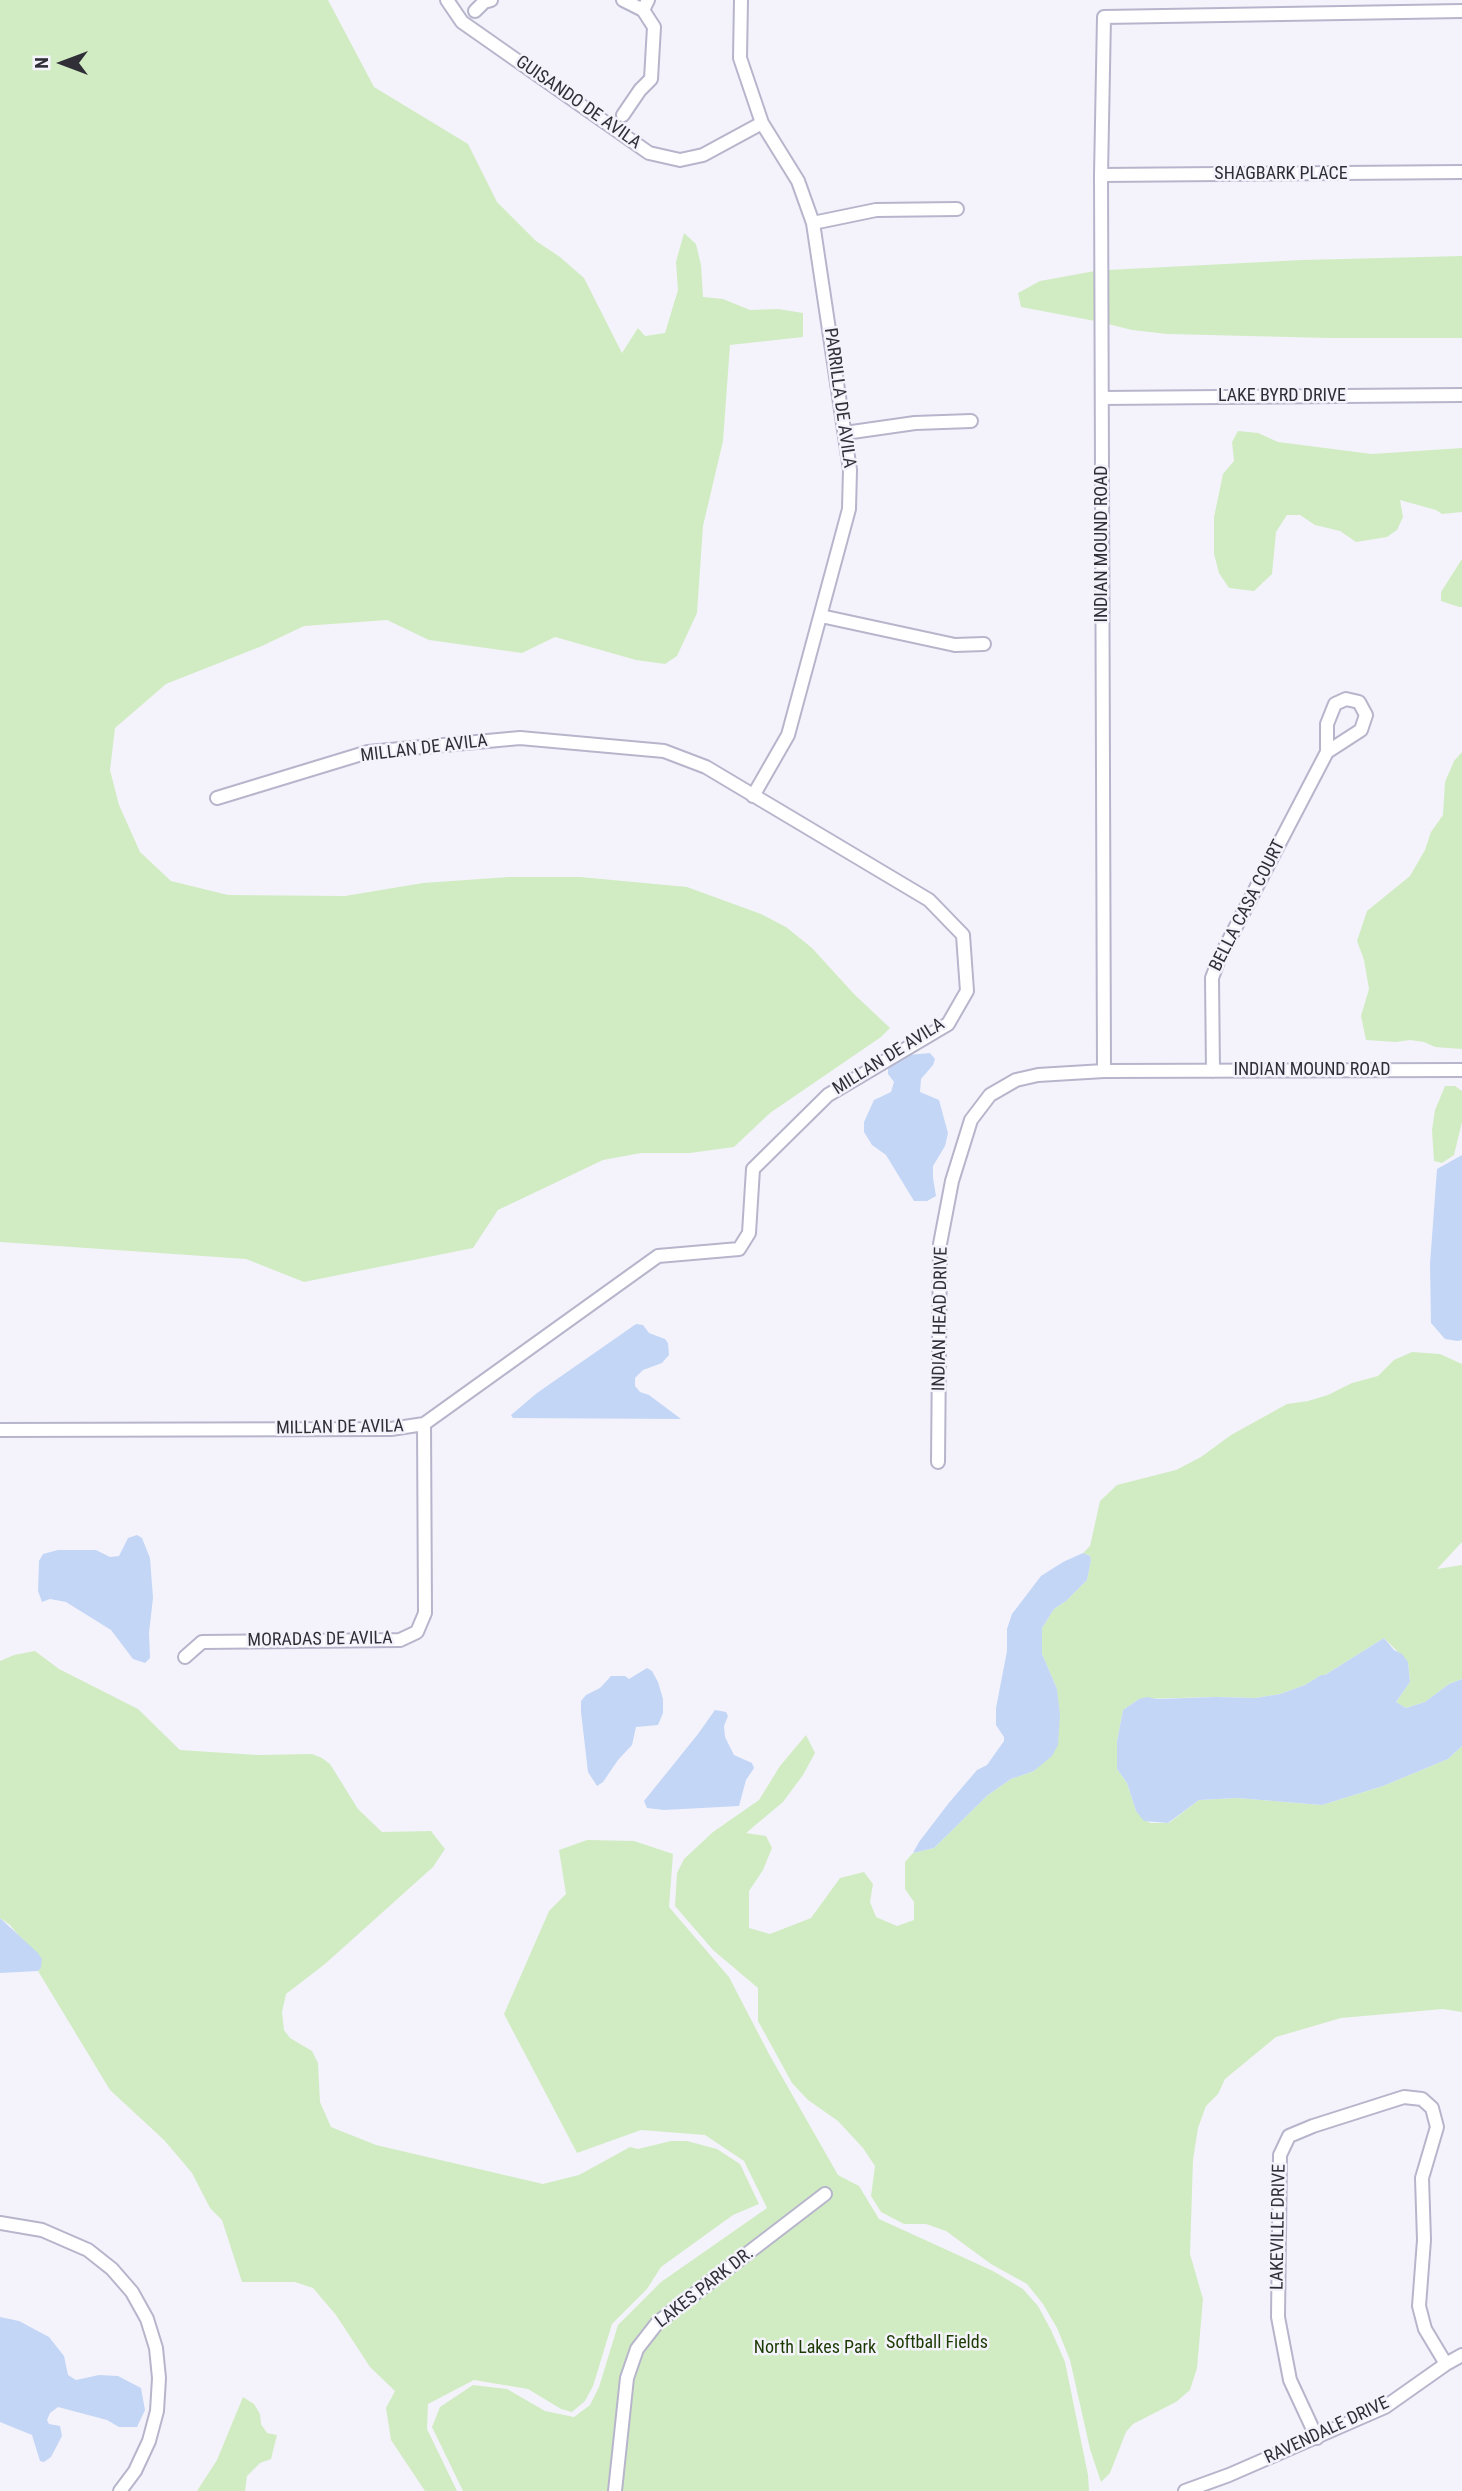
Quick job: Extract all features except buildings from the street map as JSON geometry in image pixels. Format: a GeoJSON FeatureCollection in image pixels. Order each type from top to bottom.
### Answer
{"type":"FeatureCollection","features":[{"type":"Feature","properties":{"kind":"street","name":"GUISANDO DE AVILA"},"geometry":{"type":"LineString","coordinates":[[447,0],[462,22],[649,153],[680,160],[703,155],[762,123]]}},
{"type":"Feature","properties":{"kind":"street"},"geometry":{"type":"LineString","coordinates":[[475,11],[484,2],[491,0]]}},
{"type":"Feature","properties":{"kind":"street"},"geometry":{"type":"LineString","coordinates":[[623,0],[645,5],[654,27],[652,79],[640,90],[624,115]]}},
{"type":"Feature","properties":{"kind":"street","name":"PARRILLA DE AVILA"},"geometry":{"type":"LineString","coordinates":[[741,0],[740,58],[762,123],[798,181],[813,223],[850,470],[849,509],[788,735],[754,796]]}},
{"type":"Feature","properties":{"kind":"street","name":"INDIAN MOUND ROAD"},"geometry":{"type":"LineString","coordinates":[[1462,11],[1104,17],[1101,175],[1104,1071],[1462,1070]]}},
{"type":"Feature","properties":{"kind":"street","name":"SHAGBARK PLACE"},"geometry":{"type":"LineString","coordinates":[[1101,175],[1462,172]]}},
{"type":"Feature","properties":{"kind":"street"},"geometry":{"type":"LineString","coordinates":[[813,223],[876,211],[957,209]]}},
{"type":"Feature","properties":{"kind":"street","name":"LAKE BYRD DRIVE"},"geometry":{"type":"LineString","coordinates":[[1102,398],[1462,395]]}},
{"type":"Feature","properties":{"kind":"street"},"geometry":{"type":"LineString","coordinates":[[845,433],[915,424],[971,421]]}},
{"type":"Feature","properties":{"kind":"street"},"geometry":{"type":"LineString","coordinates":[[821,616],[955,645],[984,644]]}},
{"type":"Feature","properties":{"kind":"street","name":"MILLAN DE AVILA"},"geometry":{"type":"LineString","coordinates":[[0,1430],[391,1429],[424,1424],[658,1256],[739,1249],[749,1233],[753,1169],[828,1095],[948,1024],[967,991],[963,935],[929,900],[706,767],[664,751],[520,738],[368,752],[217,798]]}},
{"type":"Feature","properties":{"kind":"street","name":"BELLA CASA COURT"},"geometry":{"type":"LineString","coordinates":[[1213,1071],[1212,978],[1219,959],[1327,752]]}},
{"type":"Feature","properties":{"kind":"street","name":"INDIAN HEAD DRIVE"},"geometry":{"type":"LineString","coordinates":[[938,1462],[940,1244],[952,1181],[971,1121],[990,1096],[1016,1080],[1038,1075],[1104,1071]]}},
{"type":"Feature","properties":{"kind":"street","name":"MORADAS DE AVILA"},"geometry":{"type":"LineString","coordinates":[[185,1657],[202,1642],[400,1640],[417,1632],[425,1613],[424,1424]]}},
{"type":"Feature","properties":{"kind":"street","name":"LAKEVILLE DRIVE"},"geometry":{"type":"LineString","coordinates":[[1317,2438],[1290,2380],[1278,2317],[1280,2155],[1289,2136],[1404,2097],[1422,2099],[1432,2108],[1437,2127],[1422,2178],[1423,2240],[1419,2306],[1425,2329],[1446,2364]]}},
{"type":"Feature","properties":{"kind":"street","name":"LAKES PARK DR."},"geometry":{"type":"LineString","coordinates":[[615,2491],[627,2378],[637,2349],[658,2322],[825,2194]]}},
{"type":"Feature","properties":{"kind":"street"},"geometry":{"type":"LineString","coordinates":[[0,2223],[42,2230],[89,2250],[132,2292],[147,2319],[156,2348],[159,2378],[157,2411],[149,2441],[135,2471],[120,2491]]}},
{"type":"Feature","properties":{"kind":"street","name":"RAVENDALE DRIVE"},"geometry":{"type":"LineString","coordinates":[[1185,2491],[1317,2438],[1385,2407],[1446,2364],[1462,2356]]}},
{"type":"Feature","properties":{"kind":"green space"},"geometry":{"type":"Polygon","coordinates":[[[0,0],[328,0],[374,87],[468,144],[497,202],[536,241],[584,278],[622,353],[638,328],[645,336],[665,333],[678,290],[676,262],[684,233],[696,244],[701,265],[703,297],[723,299],[750,310],[778,309],[803,313],[803,337],[730,345],[723,441],[703,526],[697,613],[677,656],[665,664],[636,660],[555,637],[522,653],[429,640],[387,620],[304,626],[262,646],[166,684],[115,728],[110,770],[119,805],[140,852],[171,881],[228,895],[345,896],[423,883],[509,877],[580,877],[687,887],[761,914],[786,927],[812,948],[890,1028],[881,1037],[770,1113],[734,1147],[690,1153],[641,1153],[603,1160],[498,1210],[473,1248],[304,1282],[246,1259],[0,1242],[0,0]]]}},
{"type":"Feature","properties":{"kind":"green space"},"geometry":{"type":"Polygon","coordinates":[[[1462,256],[1462,338],[1167,334],[1108,324],[1108,270],[1302,260],[1462,256]]]}},
{"type":"Feature","properties":{"kind":"green space"},"geometry":{"type":"Polygon","coordinates":[[[1095,271],[1095,321],[1021,307],[1018,293],[1040,281],[1095,271]]]}},
{"type":"Feature","properties":{"kind":"green space"},"geometry":{"type":"Polygon","coordinates":[[[1238,431],[1258,433],[1278,442],[1372,454],[1462,448],[1462,512],[1442,514],[1400,500],[1403,517],[1397,530],[1387,537],[1356,542],[1340,531],[1315,525],[1300,515],[1287,515],[1276,532],[1272,574],[1254,591],[1229,588],[1219,573],[1214,554],[1214,517],[1223,474],[1234,461],[1232,442],[1238,431]]]}},
{"type":"Feature","properties":{"kind":"green space"},"geometry":{"type":"Polygon","coordinates":[[[1462,559],[1462,607],[1459,607],[1441,601],[1441,592],[1462,559]]]}},
{"type":"Feature","properties":{"kind":"green space"},"geometry":{"type":"Polygon","coordinates":[[[1462,752],[1462,1049],[1435,1047],[1410,1040],[1366,1040],[1361,1016],[1369,989],[1364,960],[1357,941],[1367,911],[1410,876],[1425,850],[1431,832],[1443,815],[1445,782],[1454,761],[1462,752]]]}},
{"type":"Feature","properties":{"kind":"green space"},"geometry":{"type":"Polygon","coordinates":[[[1445,1086],[1455,1086],[1462,1091],[1462,1122],[1454,1155],[1442,1163],[1434,1161],[1432,1130],[1435,1110],[1445,1086]]]}},
{"type":"Feature","properties":{"kind":"green space"},"geometry":{"type":"Polygon","coordinates":[[[1412,1352],[1440,1354],[1462,1364],[1462,1542],[1437,1569],[1462,1565],[1462,1679],[1449,1684],[1425,1702],[1406,1708],[1396,1702],[1410,1682],[1408,1662],[1384,1638],[1325,1675],[1280,1694],[1256,1698],[1139,1699],[1123,1710],[1117,1742],[1117,1769],[1127,1783],[1136,1811],[1150,1823],[1169,1823],[1199,1800],[1237,1798],[1322,1805],[1383,1786],[1448,1759],[1462,1746],[1462,2012],[1443,2009],[1341,2018],[1276,2037],[1225,2079],[1218,2094],[1206,2106],[1198,2128],[1193,2160],[1190,2254],[1203,2299],[1197,2368],[1190,2390],[1176,2402],[1133,2424],[1126,2432],[1110,2473],[1101,2482],[1090,2449],[1070,2360],[1057,2328],[1043,2304],[1027,2284],[991,2264],[946,2231],[926,2224],[904,2224],[881,2212],[871,2196],[875,2166],[863,2148],[838,2121],[808,2100],[792,2083],[758,2021],[758,1988],[713,1950],[675,1906],[677,1873],[684,1859],[713,1832],[759,1800],[780,1766],[806,1735],[815,1753],[803,1775],[783,1802],[746,1833],[766,1836],[772,1848],[763,1870],[749,1891],[749,1928],[770,1934],[811,1918],[840,1878],[864,1872],[873,1884],[870,1902],[876,1917],[897,1926],[914,1920],[914,1902],[905,1889],[905,1862],[913,1853],[934,1848],[988,1795],[1011,1779],[1034,1771],[1052,1755],[1057,1689],[1042,1654],[1042,1628],[1054,1609],[1087,1580],[1091,1560],[1090,1556],[1083,1553],[1090,1546],[1100,1501],[1117,1485],[1176,1470],[1287,1404],[1328,1395],[1352,1383],[1378,1376],[1394,1360],[1412,1352]]]}},
{"type":"Feature","properties":{"kind":"green space"},"geometry":{"type":"Polygon","coordinates":[[[35,1651],[59,1669],[138,1709],[180,1750],[257,1755],[312,1754],[322,1758],[330,1764],[358,1809],[382,1832],[431,1831],[445,1849],[433,1867],[325,1964],[286,1994],[282,2012],[284,2030],[290,2038],[312,2051],[318,2063],[320,2102],[331,2127],[376,2145],[543,2184],[579,2175],[630,2147],[638,2149],[671,2141],[687,2141],[717,2149],[740,2164],[759,2204],[733,2215],[661,2267],[647,2289],[612,2324],[593,2386],[585,2401],[572,2412],[561,2409],[528,2389],[474,2380],[428,2404],[427,2429],[457,2491],[425,2491],[391,2440],[386,2408],[395,2391],[370,2367],[336,2315],[313,2288],[295,2282],[242,2282],[222,2220],[210,2208],[192,2173],[164,2140],[110,2090],[38,1971],[41,1968],[24,1942],[10,1925],[0,1918],[0,1661],[35,1651]]]}},
{"type":"Feature","properties":{"kind":"green space","name":"North Lakes Park"},"geometry":{"type":"Polygon","coordinates":[[[587,1840],[634,1841],[673,1854],[669,1907],[729,1977],[838,2175],[859,2186],[879,2219],[993,2271],[1023,2289],[1038,2306],[1065,2362],[1089,2491],[463,2491],[432,2427],[440,2407],[473,2385],[507,2389],[545,2411],[574,2417],[590,2405],[599,2387],[618,2325],[661,2282],[767,2208],[744,2161],[705,2135],[641,2130],[577,2153],[504,2014],[549,1911],[566,1894],[559,1850],[587,1840]]]}},
{"type":"Feature","properties":{"kind":"green space"},"geometry":{"type":"Polygon","coordinates":[[[243,2397],[254,2404],[267,2433],[277,2435],[271,2459],[260,2463],[247,2476],[245,2491],[197,2491],[217,2460],[243,2397]]]}},
{"type":"Feature","properties":{"kind":"water"},"geometry":{"type":"Polygon","coordinates":[[[930,1053],[935,1059],[921,1079],[920,1092],[939,1100],[948,1133],[945,1146],[933,1166],[936,1196],[927,1201],[914,1201],[886,1155],[872,1145],[864,1132],[864,1122],[874,1100],[891,1092],[894,1082],[888,1074],[888,1067],[908,1055],[930,1053]]]}},
{"type":"Feature","properties":{"kind":"water"},"geometry":{"type":"Polygon","coordinates":[[[1462,1155],[1462,1340],[1458,1341],[1445,1339],[1431,1323],[1430,1264],[1437,1169],[1462,1155]]]}},
{"type":"Feature","properties":{"kind":"water"},"geometry":{"type":"Polygon","coordinates":[[[636,1324],[643,1325],[649,1333],[665,1339],[669,1355],[662,1363],[643,1370],[635,1378],[635,1386],[681,1419],[513,1418],[511,1415],[537,1393],[636,1324]]]}},
{"type":"Feature","properties":{"kind":"water"},"geometry":{"type":"Polygon","coordinates":[[[137,1535],[142,1538],[150,1558],[153,1598],[149,1633],[150,1658],[145,1663],[133,1659],[111,1630],[66,1602],[50,1599],[42,1602],[38,1591],[39,1561],[43,1554],[58,1550],[96,1550],[110,1557],[119,1556],[128,1538],[137,1535]]]}},
{"type":"Feature","properties":{"kind":"water"},"geometry":{"type":"Polygon","coordinates":[[[1083,1553],[1090,1556],[1091,1560],[1087,1580],[1054,1609],[1042,1628],[1042,1654],[1057,1689],[1060,1715],[1058,1745],[1052,1756],[1034,1771],[1011,1779],[988,1795],[934,1848],[913,1853],[948,1804],[977,1770],[987,1765],[1004,1741],[996,1725],[996,1708],[1007,1651],[1007,1629],[1012,1614],[1041,1576],[1083,1553]]]}},
{"type":"Feature","properties":{"kind":"water"},"geometry":{"type":"Polygon","coordinates":[[[1384,1638],[1408,1662],[1410,1682],[1396,1702],[1406,1708],[1425,1702],[1449,1684],[1462,1679],[1462,1746],[1448,1759],[1383,1786],[1322,1805],[1237,1798],[1199,1800],[1168,1823],[1144,1821],[1136,1811],[1127,1783],[1117,1769],[1117,1742],[1123,1710],[1147,1697],[1256,1698],[1280,1694],[1325,1675],[1384,1638]]]}},
{"type":"Feature","properties":{"kind":"water"},"geometry":{"type":"Polygon","coordinates":[[[647,1668],[658,1682],[663,1699],[663,1713],[658,1725],[636,1727],[632,1745],[597,1786],[588,1772],[581,1701],[586,1695],[600,1688],[611,1676],[625,1676],[629,1679],[647,1668]]]}},
{"type":"Feature","properties":{"kind":"water"},"geometry":{"type":"Polygon","coordinates":[[[715,1710],[726,1712],[728,1716],[724,1726],[725,1737],[734,1755],[752,1763],[754,1768],[746,1780],[739,1806],[664,1810],[647,1808],[644,1801],[715,1710]]]}},
{"type":"Feature","properties":{"kind":"water"},"geometry":{"type":"Polygon","coordinates":[[[0,1918],[38,1953],[42,1959],[38,1971],[0,1973],[0,1918]]]}},
{"type":"Feature","properties":{"kind":"water"},"geometry":{"type":"Polygon","coordinates":[[[0,2317],[19,2321],[49,2337],[64,2356],[68,2375],[76,2380],[99,2375],[118,2376],[141,2388],[145,2410],[137,2427],[119,2427],[107,2420],[58,2407],[50,2413],[47,2420],[49,2424],[60,2426],[62,2436],[51,2457],[44,2462],[40,2461],[32,2435],[0,2422],[0,2317]]]}},
{"type":"Feature","properties":{"kind":"park label","name":"Softball Fields"},"geometry":{"type":"Point","coordinates":[937,2343]}}]}
